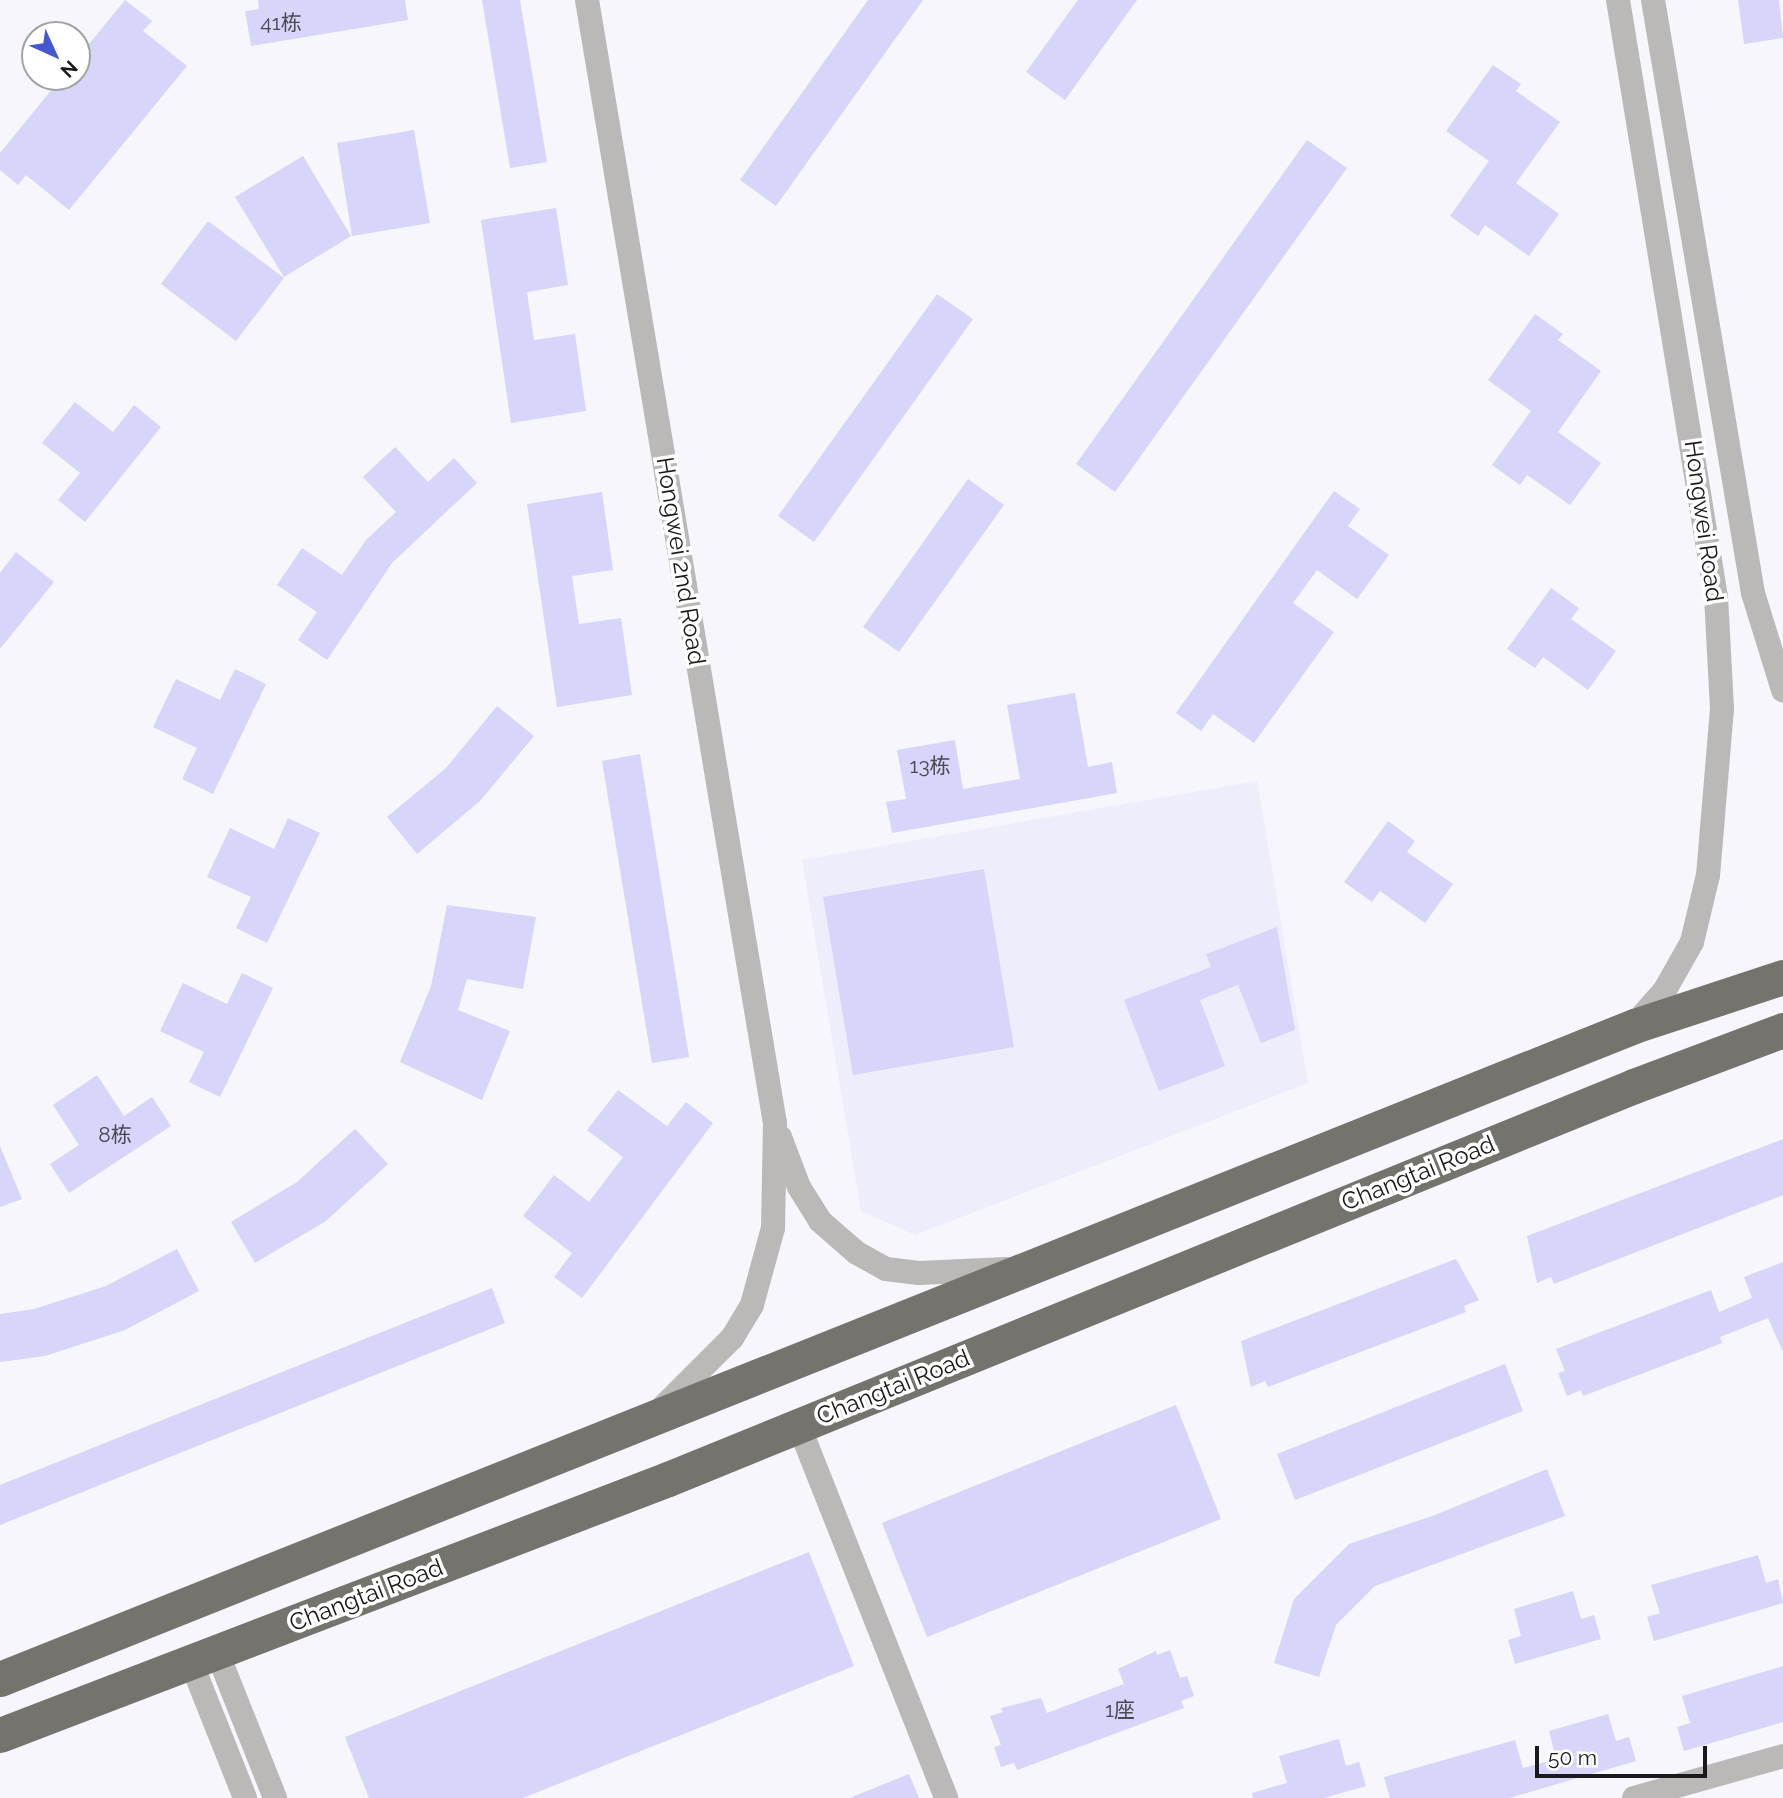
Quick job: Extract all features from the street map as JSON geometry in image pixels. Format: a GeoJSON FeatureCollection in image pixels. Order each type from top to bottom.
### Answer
{"type":"FeatureCollection","features":[{"type":"Feature","properties":{"kind":"highway"},"geometry":{"type":"LineString","coordinates":[[0,1679],[1037,1268],[1634,1026],[1783,977]]}},
{"type":"Feature","properties":{"kind":"highway","name":"Changtai Road"},"geometry":{"type":"LineString","coordinates":[[0,1735],[799,1426],[1633,1086],[1783,1030]]}},
{"type":"Feature","properties":{"kind":"street","name":"Hongwei 2nd Road"},"geometry":{"type":"LineString","coordinates":[[587,0],[775,1123]]}},
{"type":"Feature","properties":{"kind":"street","name":"Hongwei Road"},"geometry":{"type":"LineString","coordinates":[[1618,0],[1714,584],[1722,709],[1708,875],[1692,942],[1665,990],[1634,1026]]}},
{"type":"Feature","properties":{"kind":"street","name":"Hongwei Road"},"geometry":{"type":"LineString","coordinates":[[1653,0],[1753,593],[1783,690]]}},
{"type":"Feature","properties":{"kind":"street"},"geometry":{"type":"LineString","coordinates":[[775,1123],[799,1187],[820,1221],[857,1253],[886,1269],[919,1273],[1037,1268]]}},
{"type":"Feature","properties":{"kind":"street"},"geometry":{"type":"LineString","coordinates":[[650,1420],[732,1338],[752,1305],[774,1228],[775,1123]]}},
{"type":"Feature","properties":{"kind":"street"},"geometry":{"type":"LineString","coordinates":[[799,1426],[946,1798]]}},
{"type":"Feature","properties":{"kind":"street"},"geometry":{"type":"LineString","coordinates":[[204,1657],[245,1798]]}},
{"type":"Feature","properties":{"kind":"street"},"geometry":{"type":"LineString","coordinates":[[204,1657],[275,1798]]}},
{"type":"Feature","properties":{"kind":"street"},"geometry":{"type":"LineString","coordinates":[[1634,1798],[1783,1756]]}},
{"type":"Feature","properties":{"kind":"shaded area"},"geometry":{"type":"Polygon","coordinates":[[[1257,781],[1308,1083],[915,1235],[861,1211],[802,860],[1257,781]]]}},
{"type":"Feature","properties":{"kind":"building"},"geometry":{"type":"Polygon","coordinates":[[[125,0],[152,21],[143,31],[187,66],[69,210],[26,175],[18,185],[0,170],[0,153],[51,91],[91,91],[91,42],[125,0]]]}},
{"type":"Feature","properties":{"kind":"building"},"geometry":{"type":"Polygon","coordinates":[[[258,0],[405,0],[408,20],[251,46],[245,11],[259,9],[258,0]]]}},
{"type":"Feature","properties":{"kind":"building"},"geometry":{"type":"Polygon","coordinates":[[[482,0],[520,0],[547,162],[510,168],[482,0]]]}},
{"type":"Feature","properties":{"kind":"building"},"geometry":{"type":"Polygon","coordinates":[[[868,0],[923,0],[776,206],[740,180],[868,0]]]}},
{"type":"Feature","properties":{"kind":"building"},"geometry":{"type":"Polygon","coordinates":[[[1078,0],[1137,0],[1065,100],[1026,72],[1078,0]]]}},
{"type":"Feature","properties":{"kind":"building"},"geometry":{"type":"Polygon","coordinates":[[[1738,0],[1779,0],[1783,38],[1744,44],[1738,0]]]}},
{"type":"Feature","properties":{"kind":"building"},"geometry":{"type":"Polygon","coordinates":[[[1493,65],[1521,84],[1516,91],[1560,122],[1516,183],[1559,214],[1529,256],[1485,225],[1478,236],[1450,216],[1489,161],[1446,131],[1493,65]]]}},
{"type":"Feature","properties":{"kind":"building"},"geometry":{"type":"Polygon","coordinates":[[[414,130],[430,223],[352,236],[337,143],[414,130]]]}},
{"type":"Feature","properties":{"kind":"building"},"geometry":{"type":"Polygon","coordinates":[[[1307,140],[1347,168],[1115,492],[1076,464],[1307,140]]]}},
{"type":"Feature","properties":{"kind":"building"},"geometry":{"type":"Polygon","coordinates":[[[303,156],[351,236],[284,277],[235,197],[303,156]]]}},
{"type":"Feature","properties":{"kind":"building"},"geometry":{"type":"Polygon","coordinates":[[[556,208],[568,285],[527,292],[534,340],[575,334],[586,411],[511,423],[481,220],[556,208]]]}},
{"type":"Feature","properties":{"kind":"building"},"geometry":{"type":"Polygon","coordinates":[[[208,221],[284,278],[236,341],[161,284],[208,221]]]}},
{"type":"Feature","properties":{"kind":"building"},"geometry":{"type":"Polygon","coordinates":[[[937,294],[973,319],[814,542],[778,516],[937,294]]]}},
{"type":"Feature","properties":{"kind":"building"},"geometry":{"type":"Polygon","coordinates":[[[1535,314],[1563,334],[1558,340],[1601,371],[1558,432],[1601,463],[1570,505],[1527,475],[1520,485],[1492,465],[1531,411],[1488,380],[1535,314]]]}},
{"type":"Feature","properties":{"kind":"building"},"geometry":{"type":"Polygon","coordinates":[[[75,402],[113,432],[134,405],[161,427],[85,522],[58,500],[80,473],[42,443],[75,402]]]}},
{"type":"Feature","properties":{"kind":"building"},"geometry":{"type":"Polygon","coordinates":[[[395,447],[428,482],[454,458],[477,483],[392,563],[327,660],[298,640],[317,612],[277,585],[302,548],[342,575],[366,540],[396,512],[363,477],[395,447]]]}},
{"type":"Feature","properties":{"kind":"building"},"geometry":{"type":"Polygon","coordinates":[[[968,479],[1004,505],[899,652],[863,627],[968,479]]]}},
{"type":"Feature","properties":{"kind":"building"},"geometry":{"type":"Polygon","coordinates":[[[1334,491],[1360,509],[1348,526],[1389,555],[1357,599],[1317,570],[1293,603],[1334,632],[1254,743],[1213,714],[1201,731],[1176,713],[1334,491]]]}},
{"type":"Feature","properties":{"kind":"building"},"geometry":{"type":"Polygon","coordinates":[[[602,492],[613,570],[572,576],[579,624],[621,618],[632,695],[557,707],[527,504],[602,492]]]}},
{"type":"Feature","properties":{"kind":"building"},"geometry":{"type":"Polygon","coordinates":[[[16,552],[54,582],[0,649],[0,573],[16,552]]]}},
{"type":"Feature","properties":{"kind":"building"},"geometry":{"type":"Polygon","coordinates":[[[1551,588],[1579,608],[1571,619],[1616,651],[1588,690],[1543,657],[1535,668],[1507,649],[1551,588]]]}},
{"type":"Feature","properties":{"kind":"building"},"geometry":{"type":"Polygon","coordinates":[[[235,669],[266,684],[213,794],[182,779],[197,748],[153,727],[176,679],[220,700],[235,669]]]}},
{"type":"Feature","properties":{"kind":"building"},"geometry":{"type":"Polygon","coordinates":[[[1075,693],[1088,767],[1112,762],[1117,793],[892,833],[886,802],[906,799],[897,750],[955,740],[963,789],[1020,779],[1007,705],[1075,693]]]}},
{"type":"Feature","properties":{"kind":"building"},"geometry":{"type":"Polygon","coordinates":[[[497,706],[534,736],[480,801],[417,854],[387,817],[446,768],[497,706]]]}},
{"type":"Feature","properties":{"kind":"building"},"geometry":{"type":"Polygon","coordinates":[[[640,754],[689,1057],[652,1063],[602,761],[640,754]]]}},
{"type":"Feature","properties":{"kind":"building"},"geometry":{"type":"Polygon","coordinates":[[[288,818],[320,833],[267,943],[236,928],[251,897],[207,877],[230,828],[274,849],[288,818]]]}},
{"type":"Feature","properties":{"kind":"building"},"geometry":{"type":"Polygon","coordinates":[[[1388,821],[1415,841],[1407,852],[1453,884],[1425,923],[1380,891],[1372,902],[1344,882],[1388,821]]]}},
{"type":"Feature","properties":{"kind":"building"},"geometry":{"type":"Polygon","coordinates":[[[984,869],[1014,1047],[853,1075],[823,897],[984,869]]]}},
{"type":"Feature","properties":{"kind":"building"},"geometry":{"type":"Polygon","coordinates":[[[447,905],[536,917],[523,989],[467,979],[458,1010],[510,1031],[482,1100],[400,1062],[431,986],[447,905]]]}},
{"type":"Feature","properties":{"kind":"building"},"geometry":{"type":"Polygon","coordinates":[[[1277,927],[1295,1030],[1261,1043],[1238,985],[1200,1000],[1225,1066],[1159,1091],[1124,1000],[1211,967],[1206,954],[1277,927]]]}},
{"type":"Feature","properties":{"kind":"building"},"geometry":{"type":"Polygon","coordinates":[[[242,973],[273,988],[220,1097],[189,1082],[204,1052],[160,1031],[183,983],[227,1004],[242,973]]]}},
{"type":"Feature","properties":{"kind":"building"},"geometry":{"type":"Polygon","coordinates":[[[97,1075],[124,1116],[152,1097],[171,1126],[69,1193],[50,1164],[79,1145],[53,1105],[97,1075]]]}},
{"type":"Feature","properties":{"kind":"building"},"geometry":{"type":"Polygon","coordinates":[[[618,1090],[667,1126],[686,1102],[713,1123],[582,1298],[554,1277],[572,1253],[523,1216],[554,1175],[589,1202],[623,1157],[587,1130],[618,1090]]]}},
{"type":"Feature","properties":{"kind":"building"},"geometry":{"type":"Polygon","coordinates":[[[355,1129],[388,1164],[326,1221],[255,1263],[231,1222],[297,1182],[355,1129]]]}},
{"type":"Feature","properties":{"kind":"building"},"geometry":{"type":"Polygon","coordinates":[[[1783,1139],[1783,1195],[1554,1284],[1551,1277],[1537,1283],[1527,1236],[1783,1139]]]}},
{"type":"Feature","properties":{"kind":"building"},"geometry":{"type":"Polygon","coordinates":[[[0,1146],[22,1199],[0,1207],[0,1146]]]}},
{"type":"Feature","properties":{"kind":"building"},"geometry":{"type":"Polygon","coordinates":[[[177,1249],[199,1291],[125,1330],[45,1356],[0,1362],[0,1314],[34,1309],[106,1286],[177,1249]]]}},
{"type":"Feature","properties":{"kind":"building"},"geometry":{"type":"Polygon","coordinates":[[[1456,1259],[1479,1300],[1464,1306],[1466,1312],[1268,1387],[1265,1381],[1251,1387],[1241,1341],[1456,1259]]]}},
{"type":"Feature","properties":{"kind":"building"},"geometry":{"type":"Polygon","coordinates":[[[1783,1262],[1783,1352],[1768,1318],[1720,1337],[1722,1343],[1707,1349],[1583,1396],[1581,1390],[1567,1396],[1558,1373],[1565,1371],[1556,1349],[1711,1290],[1719,1312],[1752,1298],[1744,1277],[1783,1262]]]}},
{"type":"Feature","properties":{"kind":"building"},"geometry":{"type":"Polygon","coordinates":[[[492,1288],[505,1323],[0,1525],[0,1485],[492,1288]]]}},
{"type":"Feature","properties":{"kind":"building"},"geometry":{"type":"Polygon","coordinates":[[[1505,1364],[1523,1411],[1295,1500],[1277,1454],[1505,1364]]]}},
{"type":"Feature","properties":{"kind":"building"},"geometry":{"type":"Polygon","coordinates":[[[1176,1405],[1221,1519],[927,1637],[882,1523],[1176,1405]]]}},
{"type":"Feature","properties":{"kind":"building"},"geometry":{"type":"Polygon","coordinates":[[[1547,1469],[1565,1516],[1375,1586],[1336,1625],[1319,1677],[1274,1663],[1294,1599],[1349,1544],[1435,1515],[1547,1469]]]}},
{"type":"Feature","properties":{"kind":"building"},"geometry":{"type":"Polygon","coordinates":[[[809,1552],[854,1666],[523,1798],[369,1798],[345,1737],[809,1552]]]}},
{"type":"Feature","properties":{"kind":"building"},"geometry":{"type":"Polygon","coordinates":[[[1758,1555],[1766,1583],[1778,1579],[1783,1603],[1654,1641],[1647,1617],[1660,1613],[1651,1585],[1758,1555]]]}},
{"type":"Feature","properties":{"kind":"building"},"geometry":{"type":"Polygon","coordinates":[[[1573,1591],[1581,1619],[1594,1615],[1601,1639],[1515,1664],[1508,1640],[1521,1636],[1514,1609],[1573,1591]]]}},
{"type":"Feature","properties":{"kind":"building"},"geometry":{"type":"Polygon","coordinates":[[[1170,1650],[1180,1678],[1187,1676],[1194,1696],[1181,1701],[1184,1708],[1017,1770],[1014,1763],[1001,1767],[994,1747],[1001,1745],[990,1716],[1003,1712],[1001,1708],[1041,1698],[1047,1713],[1124,1684],[1118,1669],[1156,1651],[1157,1655],[1170,1650]]]}},
{"type":"Feature","properties":{"kind":"building"},"geometry":{"type":"Polygon","coordinates":[[[1783,1666],[1783,1722],[1684,1751],[1677,1727],[1690,1723],[1682,1696],[1783,1666]]]}},
{"type":"Feature","properties":{"kind":"building"},"geometry":{"type":"Polygon","coordinates":[[[1608,1714],[1616,1741],[1629,1737],[1636,1761],[1509,1798],[1390,1798],[1384,1777],[1515,1740],[1523,1768],[1556,1759],[1549,1731],[1608,1714]]]}},
{"type":"Feature","properties":{"kind":"building"},"geometry":{"type":"Polygon","coordinates":[[[1339,1739],[1346,1766],[1359,1762],[1366,1786],[1324,1798],[1253,1798],[1252,1793],[1287,1783],[1279,1756],[1339,1739]]]}},
{"type":"Feature","properties":{"kind":"building"},"geometry":{"type":"Polygon","coordinates":[[[909,1774],[919,1798],[852,1798],[852,1797],[909,1774]]]}}]}
